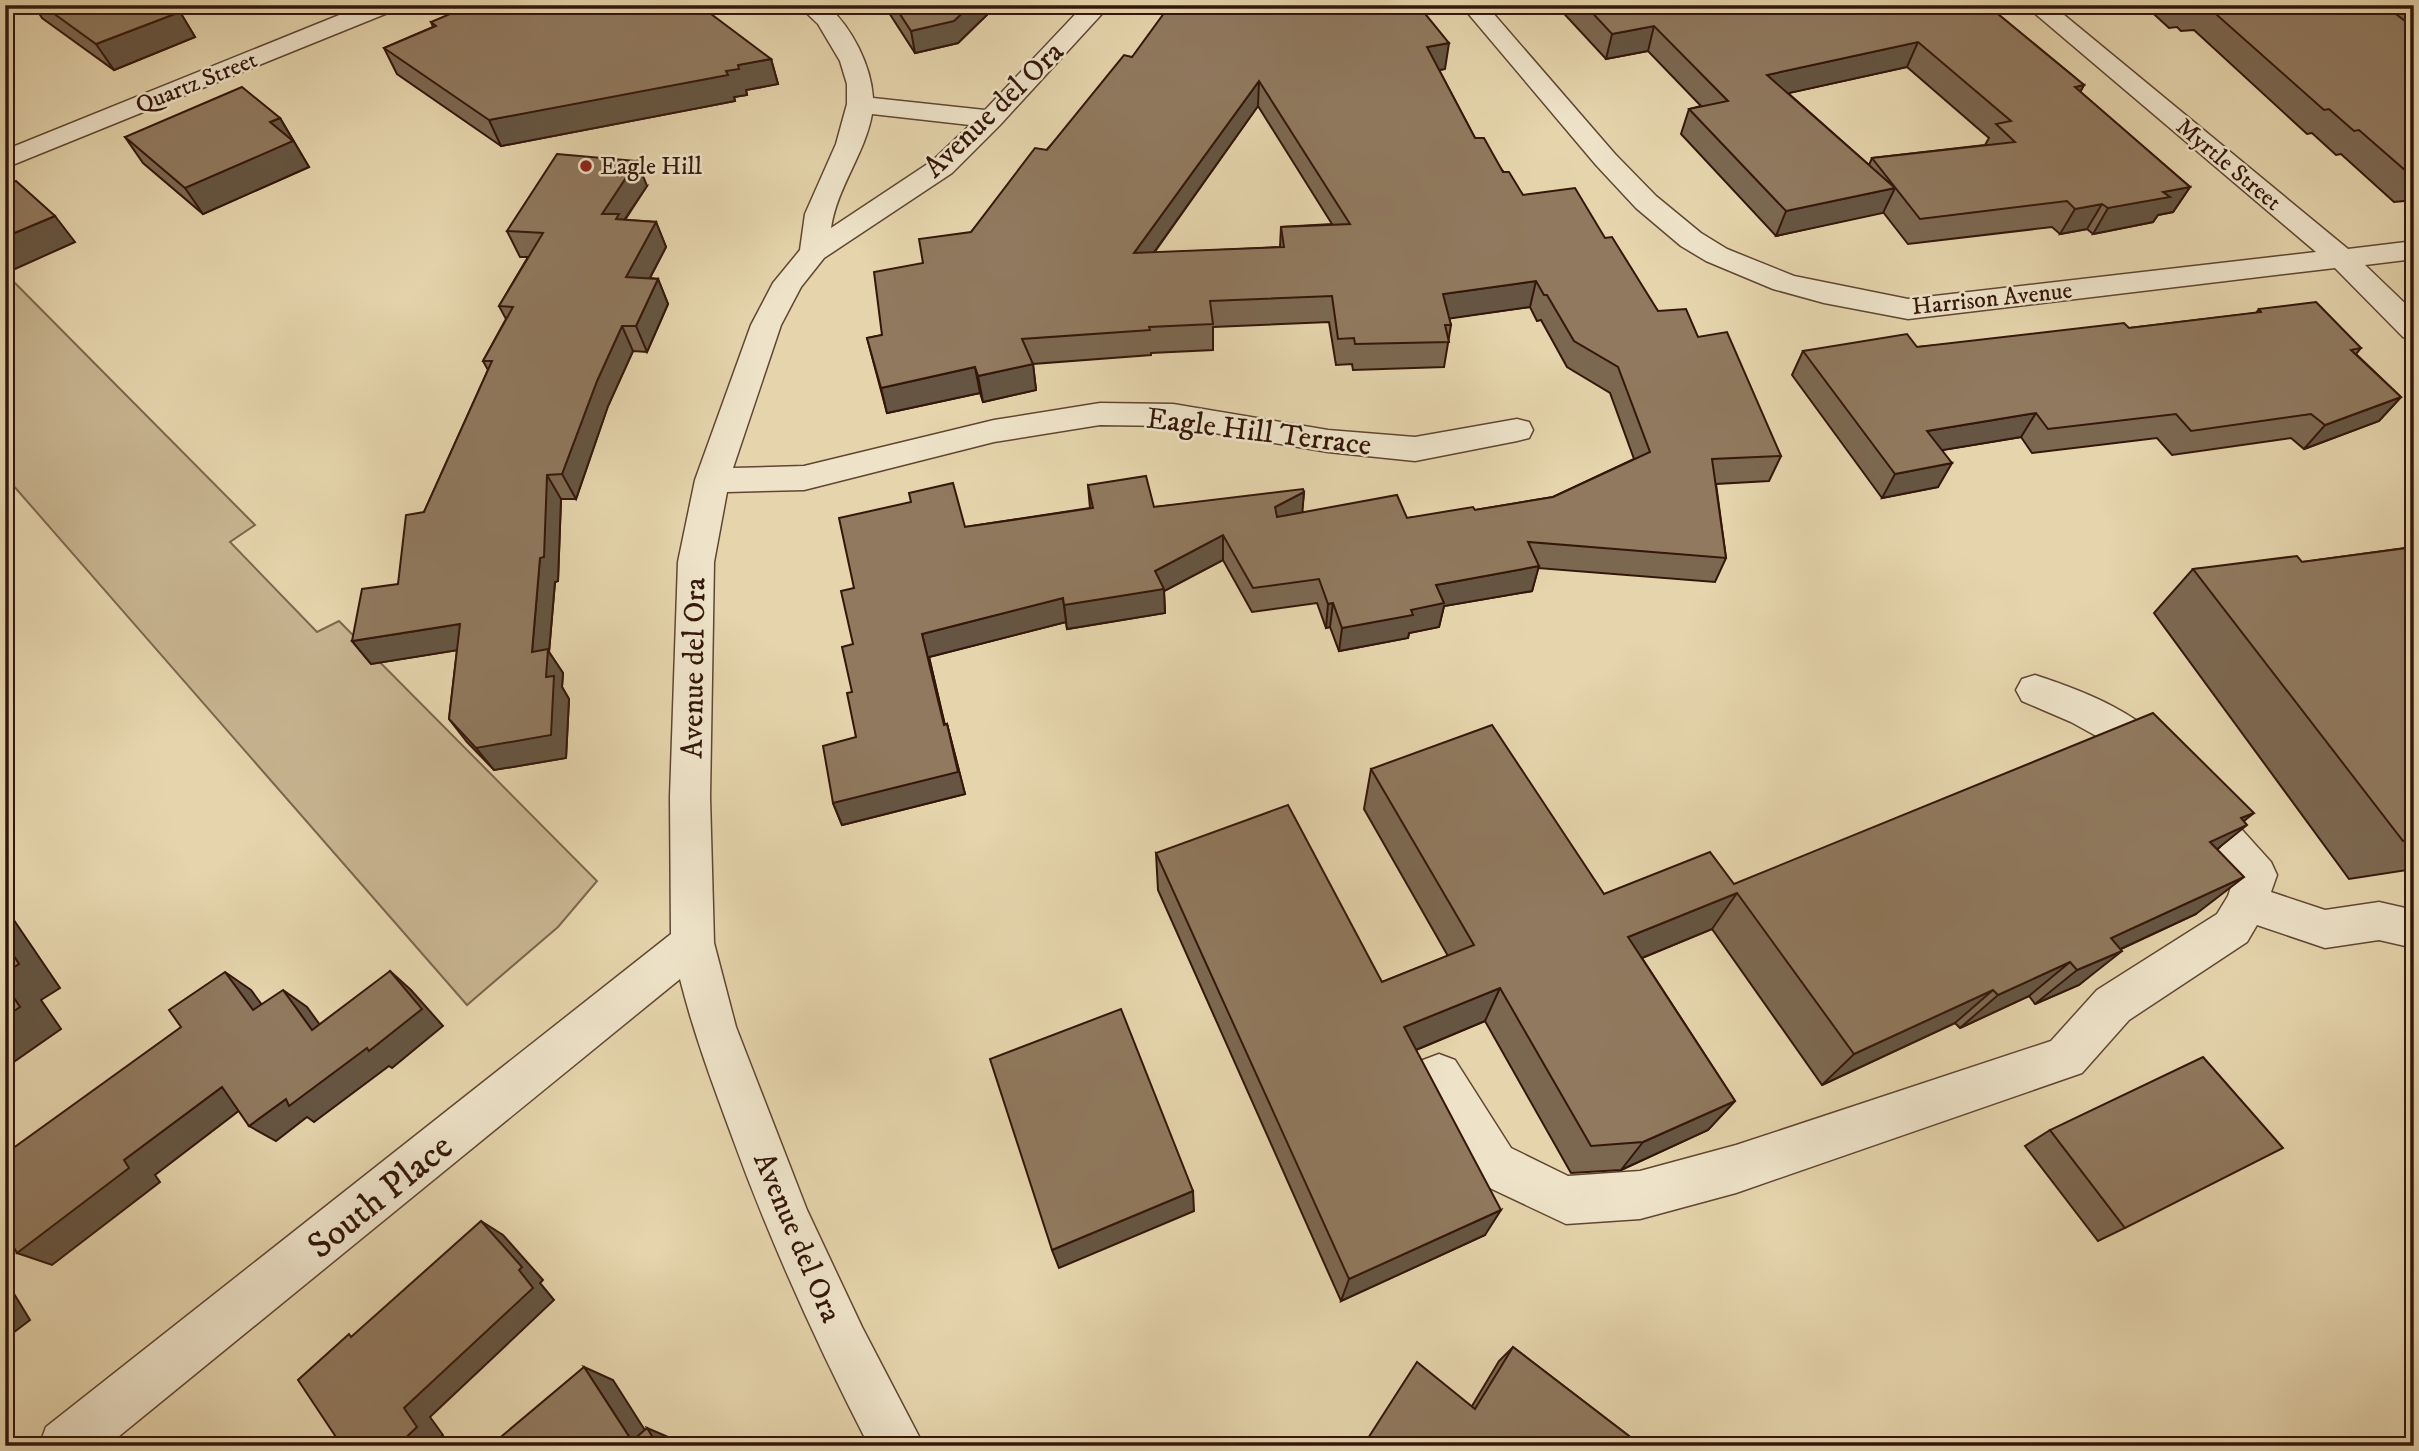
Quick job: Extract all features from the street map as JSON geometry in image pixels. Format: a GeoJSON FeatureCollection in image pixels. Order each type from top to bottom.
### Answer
{"type":"FeatureCollection","features":[{"type":"Feature","properties":{"kind":"street","name":"Quartz Street"},"geometry":{"type":"LineString","coordinates":[[5,160],[387,5]]}},
{"type":"Feature","properties":{"kind":"street"},"geometry":{"type":"LineString","coordinates":[[810,5],[821,11],[851,56],[862,105],[853,137],[820,212],[814,252]]}},
{"type":"Feature","properties":{"kind":"street","name":"Avenue del Ora"},"geometry":{"type":"LineString","coordinates":[[898,1446],[845,1345],[787,1221],[714,1027],[693,943],[690,797],[696,562],[712,480],[765,325],[788,283],[814,252],[942,167],[1098,5]]}},
{"type":"Feature","properties":{"kind":"street","name":"Harrison Avenue"},"geometry":{"type":"LineString","coordinates":[[1473,5],[1614,171],[1663,219],[1740,267],[1794,288],[1908,309],[2414,250]]}},
{"type":"Feature","properties":{"kind":"street","name":"Myrtle Street"},"geometry":{"type":"LineString","coordinates":[[2037,5],[2342,258],[2414,330]]}},
{"type":"Feature","properties":{"kind":"street"},"geometry":{"type":"LineString","coordinates":[[862,105],[991,119]]}},
{"type":"Feature","properties":{"kind":"street","name":"Eagle Hill Terrace"},"geometry":{"type":"LineString","coordinates":[[712,480],[804,478],[994,431],[1100,414],[1173,415],[1328,441],[1415,449],[1517,430]]}},
{"type":"Feature","properties":{"kind":"street"},"geometry":{"type":"LineString","coordinates":[[1439,1076],[1494,1165],[1566,1200],[1640,1195],[1736,1168],[2066,1058],[2113,1004],[2232,928],[2247,903],[2256,875],[2236,849],[2139,744],[2101,716],[2035,690]]}},
{"type":"Feature","properties":{"kind":"street"},"geometry":{"type":"LineString","coordinates":[[2247,903],[2325,929],[2379,922],[2414,929]]}},
{"type":"Feature","properties":{"kind":"street","name":"South Place"},"geometry":{"type":"LineString","coordinates":[[65,1446],[693,943]]}},
{"type":"Feature","properties":{"kind":"shaded area"},"geometry":{"type":"Polygon","coordinates":[[[5,273],[255,525],[230,542],[317,632],[339,621],[597,881],[558,927],[467,1005],[5,476],[5,273]]]}},
{"type":"Feature","properties":{"kind":"building"},"geometry":{"type":"Polygon","coordinates":[[[42,5],[171,5],[180,12],[96,44],[42,5]]]}},
{"type":"Feature","properties":{"kind":"building"},"geometry":{"type":"Polygon","coordinates":[[[471,5],[699,5],[771,59],[738,65],[739,69],[726,71],[728,75],[489,120],[384,48],[436,26],[431,22],[471,5]]]}},
{"type":"Feature","properties":{"kind":"building"},"geometry":{"type":"Polygon","coordinates":[[[894,5],[971,5],[954,21],[911,31],[894,5]]]}},
{"type":"Feature","properties":{"kind":"building"},"geometry":{"type":"Polygon","coordinates":[[[1170,5],[1418,5],[1449,43],[1427,47],[1475,138],[1484,138],[1503,172],[1509,172],[1523,195],[1575,188],[1605,238],[1612,237],[1658,311],[1686,309],[1698,337],[1727,332],[1781,456],[1712,459],[1726,558],[1528,542],[1539,566],[1436,585],[1444,603],[1411,610],[1413,615],[1342,628],[1333,603],[1328,604],[1319,579],[1253,588],[1223,535],[1155,571],[1164,589],[1064,605],[1063,598],[922,634],[958,772],[833,803],[823,746],[856,737],[847,693],[852,692],[842,647],[853,644],[841,591],[854,588],[839,518],[911,502],[909,493],[953,483],[965,527],[1093,508],[1088,485],[1146,476],[1154,507],[1303,489],[1304,492],[1275,507],[1277,517],[1397,495],[1407,518],[1553,497],[1650,452],[1618,367],[1574,341],[1536,281],[1443,294],[1451,325],[1445,325],[1449,342],[1355,344],[1354,338],[1338,339],[1332,296],[1210,301],[1213,324],[1022,339],[1033,364],[978,376],[975,367],[881,388],[867,338],[882,335],[874,272],[923,263],[919,239],[971,232],[1035,148],[1047,150],[1124,55],[1132,57],[1170,5]],[[1259,81],[1134,253],[1284,247],[1281,227],[1350,224],[1259,81]]]}},
{"type":"Feature","properties":{"kind":"building"},"geometry":{"type":"Polygon","coordinates":[[[1585,5],[1987,5],[2084,85],[2075,87],[2190,187],[2163,192],[2170,197],[2108,208],[2102,204],[2075,209],[2067,201],[1920,219],[1872,158],[2015,142],[1996,124],[2011,121],[1918,42],[1767,75],[1895,188],[1786,211],[1689,109],[1728,101],[1654,26],[1612,34],[1585,5]]]}},
{"type":"Feature","properties":{"kind":"building"},"geometry":{"type":"Polygon","coordinates":[[[2192,5],[2414,5],[2414,9],[2392,11],[2414,28],[2414,178],[2359,130],[2354,131],[2329,109],[2324,110],[2208,7],[2195,8],[2192,5]]]}},
{"type":"Feature","properties":{"kind":"building"},"geometry":{"type":"Polygon","coordinates":[[[242,87],[280,118],[270,122],[293,141],[185,188],[125,137],[242,87]]]}},
{"type":"Feature","properties":{"kind":"building"},"geometry":{"type":"Polygon","coordinates":[[[557,154],[637,161],[602,214],[619,214],[616,219],[656,222],[626,277],[658,279],[636,326],[622,326],[597,381],[562,474],[547,475],[544,557],[540,558],[532,652],[548,649],[546,677],[554,676],[551,735],[476,748],[449,719],[460,624],[352,641],[362,589],[398,584],[406,515],[424,512],[492,361],[483,361],[513,307],[499,306],[543,233],[507,231],[557,154]]]}},
{"type":"Feature","properties":{"kind":"building"},"geometry":{"type":"Polygon","coordinates":[[[16,181],[55,216],[5,237],[5,186],[16,181]]]}},
{"type":"Feature","properties":{"kind":"building"},"geometry":{"type":"Polygon","coordinates":[[[2316,302],[2361,348],[2351,350],[2401,397],[2325,425],[2311,414],[2191,431],[2176,414],[2048,429],[2036,413],[1927,431],[1952,463],[1895,474],[1803,351],[1907,334],[1917,347],[2124,323],[2129,328],[2261,312],[2259,309],[2316,302]]]}},
{"type":"Feature","properties":{"kind":"building"},"geometry":{"type":"Polygon","coordinates":[[[2414,547],[2414,839],[2403,841],[2193,569],[2297,556],[2302,562],[2414,547]]]}},
{"type":"Feature","properties":{"kind":"building"},"geometry":{"type":"Polygon","coordinates":[[[2153,713],[2254,813],[2241,818],[2247,825],[2210,842],[2244,877],[2111,938],[2122,951],[2077,970],[2070,962],[1998,995],[1993,990],[1854,1054],[1737,893],[1628,937],[1735,1101],[1643,1142],[1591,1146],[1500,988],[1404,1027],[1501,1210],[1349,1279],[1156,853],[1288,805],[1382,982],[1474,945],[1371,769],[1492,725],[1604,894],[1710,852],[1734,884],[2153,713]]]}},
{"type":"Feature","properties":{"kind":"building"},"geometry":{"type":"Polygon","coordinates":[[[5,942],[19,964],[5,973],[5,942]]]}},
{"type":"Feature","properties":{"kind":"building"},"geometry":{"type":"Polygon","coordinates":[[[390,971],[422,1009],[369,1051],[367,1048],[289,1106],[286,1099],[249,1126],[222,1087],[124,1160],[129,1168],[17,1253],[5,1232],[5,1154],[181,1027],[169,1010],[225,972],[253,1010],[283,990],[312,1030],[390,971]]]}},
{"type":"Feature","properties":{"kind":"building"},"geometry":{"type":"Polygon","coordinates":[[[5,984],[20,1007],[5,1017],[5,984]]]}},
{"type":"Feature","properties":{"kind":"building"},"geometry":{"type":"Polygon","coordinates":[[[1121,1009],[1193,1191],[1052,1250],[990,1059],[1121,1009]]]}},
{"type":"Feature","properties":{"kind":"building"},"geometry":{"type":"Polygon","coordinates":[[[2203,1057],[2283,1148],[2125,1228],[2050,1130],[2203,1057]]]}},
{"type":"Feature","properties":{"kind":"building"},"geometry":{"type":"Polygon","coordinates":[[[481,1221],[522,1267],[519,1270],[533,1288],[404,1408],[417,1427],[397,1446],[342,1446],[298,1380],[349,1334],[351,1337],[481,1221]]]}},
{"type":"Feature","properties":{"kind":"building"},"geometry":{"type":"Polygon","coordinates":[[[1513,1347],[1642,1446],[1363,1446],[1417,1362],[1475,1409],[1513,1347]]]}},
{"type":"Feature","properties":{"kind":"building"},"geometry":{"type":"Polygon","coordinates":[[[584,1367],[632,1441],[647,1428],[658,1446],[490,1446],[584,1367]]]}},
{"type":"Feature","properties":{"kind":"place","name":"Eagle Hill"},"geometry":{"type":"Point","coordinates":[586,166]}}]}
